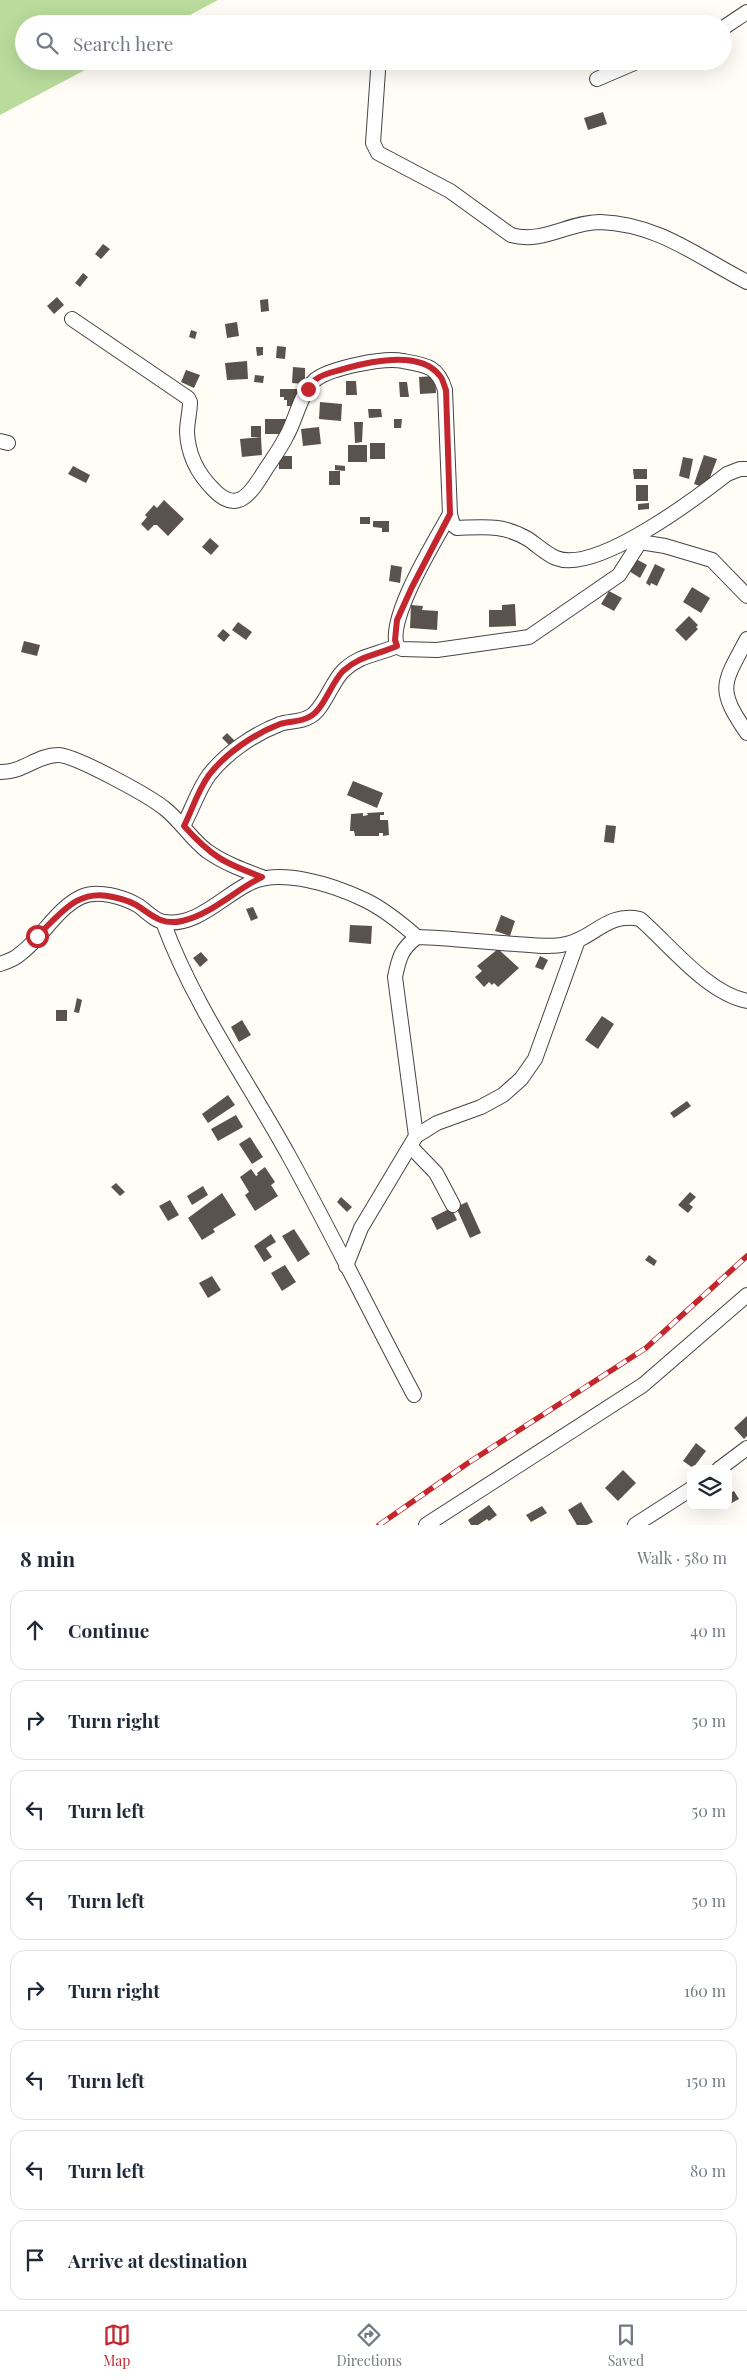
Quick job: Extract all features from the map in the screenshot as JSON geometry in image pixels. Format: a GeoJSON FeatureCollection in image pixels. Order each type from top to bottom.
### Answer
{"type":"FeatureCollection","features":[{"type":"Feature","properties":{"kind":"street"},"geometry":{"type":"LineString","coordinates":[[741,0],[747,7]]}},
{"type":"Feature","properties":{"kind":"street"},"geometry":{"type":"LineString","coordinates":[[732,22],[747,12]]}},
{"type":"Feature","properties":{"kind":"street"},"geometry":{"type":"LineString","coordinates":[[597,79],[618,70]]}},
{"type":"Feature","properties":{"kind":"street"},"geometry":{"type":"LineString","coordinates":[[378,71],[372,142],[378,154],[450,191],[511,235],[533,238],[587,223],[600,222],[627,226],[672,239],[747,282]]}},
{"type":"Feature","properties":{"kind":"street"},"geometry":{"type":"LineString","coordinates":[[72,319],[188,398],[190,402],[187,432],[190,452],[202,476],[220,496],[228,500],[241,500],[250,494],[287,437],[308,389],[316,380],[326,374],[374,361],[395,359],[429,366],[441,376],[446,390],[450,514],[453,525],[458,528],[494,527],[524,537],[556,558],[566,561],[580,561],[641,538],[727,474],[740,469],[747,470]]}},
{"type":"Feature","properties":{"kind":"street"},"geometry":{"type":"LineString","coordinates":[[397,646],[395,640],[397,620],[450,514]]}},
{"type":"Feature","properties":{"kind":"street"},"geometry":{"type":"LineString","coordinates":[[641,538],[712,560],[747,596]]}},
{"type":"Feature","properties":{"kind":"street"},"geometry":{"type":"LineString","coordinates":[[184,826],[208,776],[230,754],[266,730],[281,724],[310,717],[316,712],[341,673],[352,663],[397,646],[412,650],[437,650],[529,637],[618,575],[641,538]]}},
{"type":"Feature","properties":{"kind":"street"},"geometry":{"type":"LineString","coordinates":[[747,639],[733,664],[725,686],[734,713],[747,733]]}},
{"type":"Feature","properties":{"kind":"street"},"geometry":{"type":"LineString","coordinates":[[0,772],[16,771],[48,756],[60,755],[72,758],[143,794],[164,808],[205,849],[224,862],[262,877]]}},
{"type":"Feature","properties":{"kind":"street"},"geometry":{"type":"LineString","coordinates":[[0,964],[20,954],[67,907],[80,897],[92,894],[125,900],[162,922],[182,921],[203,913],[262,877],[283,876],[327,885],[365,900],[393,917],[417,937],[543,946],[566,944],[578,940],[615,918],[627,916],[640,919],[699,975],[731,995],[747,1001]]}},
{"type":"Feature","properties":{"kind":"street"},"geometry":{"type":"LineString","coordinates":[[162,922],[178,963],[198,1002],[289,1155],[414,1395]]}},
{"type":"Feature","properties":{"kind":"street"},"geometry":{"type":"LineString","coordinates":[[417,937],[405,946],[399,955],[395,977],[413,1141],[436,1173],[453,1205]]}},
{"type":"Feature","properties":{"kind":"street"},"geometry":{"type":"LineString","coordinates":[[346,1266],[361,1228],[413,1141],[437,1124],[481,1107],[503,1095],[522,1079],[535,1059],[578,940]]}},
{"type":"Feature","properties":{"kind":"street"},"geometry":{"type":"LineString","coordinates":[[426,1525],[643,1385],[747,1295]]}},
{"type":"Feature","properties":{"kind":"street"},"geometry":{"type":"LineString","coordinates":[[724,1465],[747,1448]]}},
{"type":"Feature","properties":{"kind":"street"},"geometry":{"type":"LineString","coordinates":[[635,1525],[687,1492]]}},
{"type":"Feature","properties":{"kind":"green space"},"geometry":{"type":"Polygon","coordinates":[[[0,0],[218,0],[190,15],[15,15],[15,70],[85,70],[0,115],[0,0]]]}},
{"type":"Feature","properties":{"kind":"building"},"geometry":{"type":"Polygon","coordinates":[[[603,112],[607,124],[588,130],[584,118],[603,112]]]}},
{"type":"Feature","properties":{"kind":"building"},"geometry":{"type":"Polygon","coordinates":[[[103,244],[110,249],[101,259],[95,254],[103,244]]]}},
{"type":"Feature","properties":{"kind":"building"},"geometry":{"type":"Polygon","coordinates":[[[83,273],[88,277],[80,287],[75,283],[83,273]]]}},
{"type":"Feature","properties":{"kind":"building"},"geometry":{"type":"Polygon","coordinates":[[[57,297],[64,305],[54,314],[47,306],[57,297]]]}},
{"type":"Feature","properties":{"kind":"building"},"geometry":{"type":"Polygon","coordinates":[[[268,299],[269,311],[261,312],[260,300],[268,299]]]}},
{"type":"Feature","properties":{"kind":"building"},"geometry":{"type":"Polygon","coordinates":[[[237,322],[239,336],[227,338],[225,324],[237,322]]]}},
{"type":"Feature","properties":{"kind":"building"},"geometry":{"type":"Polygon","coordinates":[[[191,330],[197,332],[195,339],[189,337],[191,330]]]}},
{"type":"Feature","properties":{"kind":"building"},"geometry":{"type":"Polygon","coordinates":[[[277,346],[286,347],[285,359],[276,358],[277,346]]]}},
{"type":"Feature","properties":{"kind":"building"},"geometry":{"type":"Polygon","coordinates":[[[256,347],[263,347],[263,355],[257,356],[256,347]]]}},
{"type":"Feature","properties":{"kind":"building"},"geometry":{"type":"Polygon","coordinates":[[[247,361],[248,379],[227,380],[225,363],[247,361]]]}},
{"type":"Feature","properties":{"kind":"building"},"geometry":{"type":"Polygon","coordinates":[[[293,367],[305,368],[305,384],[292,383],[293,367]]]}},
{"type":"Feature","properties":{"kind":"building"},"geometry":{"type":"Polygon","coordinates":[[[186,370],[200,375],[194,388],[181,382],[186,370]]]}},
{"type":"Feature","properties":{"kind":"building"},"geometry":{"type":"Polygon","coordinates":[[[255,375],[264,376],[263,383],[254,382],[255,375]]]}},
{"type":"Feature","properties":{"kind":"building"},"geometry":{"type":"Polygon","coordinates":[[[435,376],[436,393],[420,394],[419,377],[435,376]]]}},
{"type":"Feature","properties":{"kind":"building"},"geometry":{"type":"Polygon","coordinates":[[[346,381],[356,381],[357,395],[346,395],[346,381]]]}},
{"type":"Feature","properties":{"kind":"building"},"geometry":{"type":"Polygon","coordinates":[[[399,382],[407,382],[409,397],[400,397],[399,382]]]}},
{"type":"Feature","properties":{"kind":"building"},"geometry":{"type":"Polygon","coordinates":[[[280,389],[298,389],[298,406],[287,406],[287,400],[284,400],[284,397],[280,397],[280,389]]]}},
{"type":"Feature","properties":{"kind":"building"},"geometry":{"type":"Polygon","coordinates":[[[320,402],[342,404],[341,421],[319,419],[320,402]]]}},
{"type":"Feature","properties":{"kind":"building"},"geometry":{"type":"Polygon","coordinates":[[[368,409],[381,409],[382,417],[369,418],[368,409]]]}},
{"type":"Feature","properties":{"kind":"building"},"geometry":{"type":"Polygon","coordinates":[[[265,419],[288,419],[288,434],[265,434],[265,419]]]}},
{"type":"Feature","properties":{"kind":"building"},"geometry":{"type":"Polygon","coordinates":[[[394,419],[402,419],[401,428],[394,428],[394,419]]]}},
{"type":"Feature","properties":{"kind":"building"},"geometry":{"type":"Polygon","coordinates":[[[354,422],[363,422],[362,442],[355,443],[354,422]]]}},
{"type":"Feature","properties":{"kind":"building"},"geometry":{"type":"Polygon","coordinates":[[[251,426],[261,426],[261,437],[251,437],[251,426]]]}},
{"type":"Feature","properties":{"kind":"building"},"geometry":{"type":"Polygon","coordinates":[[[319,427],[321,444],[303,446],[301,429],[319,427]]]}},
{"type":"Feature","properties":{"kind":"building"},"geometry":{"type":"Polygon","coordinates":[[[261,437],[262,455],[242,457],[240,439],[261,437]]]}},
{"type":"Feature","properties":{"kind":"building"},"geometry":{"type":"Polygon","coordinates":[[[370,443],[385,443],[385,459],[370,459],[370,443]]]}},
{"type":"Feature","properties":{"kind":"building"},"geometry":{"type":"Polygon","coordinates":[[[348,445],[367,445],[367,462],[348,462],[348,445]]]}},
{"type":"Feature","properties":{"kind":"building"},"geometry":{"type":"Polygon","coordinates":[[[704,455],[717,459],[706,488],[694,484],[704,455]]]}},
{"type":"Feature","properties":{"kind":"building"},"geometry":{"type":"Polygon","coordinates":[[[279,456],[292,456],[292,469],[279,469],[279,456]]]}},
{"type":"Feature","properties":{"kind":"building"},"geometry":{"type":"Polygon","coordinates":[[[683,457],[693,459],[689,479],[679,476],[683,457]]]}},
{"type":"Feature","properties":{"kind":"building"},"geometry":{"type":"Polygon","coordinates":[[[335,465],[345,466],[345,471],[335,470],[335,465]]]}},
{"type":"Feature","properties":{"kind":"building"},"geometry":{"type":"Polygon","coordinates":[[[73,466],[90,475],[86,483],[68,474],[73,466]]]}},
{"type":"Feature","properties":{"kind":"building"},"geometry":{"type":"Polygon","coordinates":[[[633,469],[647,469],[647,479],[634,479],[633,469]]]}},
{"type":"Feature","properties":{"kind":"building"},"geometry":{"type":"Polygon","coordinates":[[[329,471],[340,471],[340,485],[329,485],[329,471]]]}},
{"type":"Feature","properties":{"kind":"building"},"geometry":{"type":"Polygon","coordinates":[[[636,485],[648,485],[648,501],[636,501],[636,485]]]}},
{"type":"Feature","properties":{"kind":"building"},"geometry":{"type":"Polygon","coordinates":[[[164,500],[184,519],[168,536],[157,525],[154,525],[148,531],[141,524],[147,517],[145,515],[154,505],[157,508],[164,500]]]}},
{"type":"Feature","properties":{"kind":"building"},"geometry":{"type":"Polygon","coordinates":[[[649,503],[649,509],[638,510],[638,504],[649,503]]]}},
{"type":"Feature","properties":{"kind":"building"},"geometry":{"type":"Polygon","coordinates":[[[360,517],[370,517],[370,524],[360,524],[360,517]]]}},
{"type":"Feature","properties":{"kind":"building"},"geometry":{"type":"Polygon","coordinates":[[[373,521],[389,521],[389,532],[382,532],[382,528],[373,527],[373,521]]]}},
{"type":"Feature","properties":{"kind":"building"},"geometry":{"type":"Polygon","coordinates":[[[210,538],[219,546],[211,555],[202,547],[210,538]]]}},
{"type":"Feature","properties":{"kind":"building"},"geometry":{"type":"Polygon","coordinates":[[[636,559],[647,565],[640,578],[629,571],[636,559]]]}},
{"type":"Feature","properties":{"kind":"building"},"geometry":{"type":"Polygon","coordinates":[[[655,564],[665,569],[657,586],[651,583],[650,586],[646,583],[655,564]]]}},
{"type":"Feature","properties":{"kind":"building"},"geometry":{"type":"Polygon","coordinates":[[[391,565],[402,567],[400,583],[389,581],[391,565]]]}},
{"type":"Feature","properties":{"kind":"building"},"geometry":{"type":"Polygon","coordinates":[[[692,587],[710,598],[701,613],[683,602],[692,587]]]}},
{"type":"Feature","properties":{"kind":"building"},"geometry":{"type":"Polygon","coordinates":[[[609,591],[622,598],[614,611],[601,604],[609,591]]]}},
{"type":"Feature","properties":{"kind":"building"},"geometry":{"type":"Polygon","coordinates":[[[515,604],[516,626],[489,627],[489,610],[502,610],[502,605],[515,604]]]}},
{"type":"Feature","properties":{"kind":"building"},"geometry":{"type":"Polygon","coordinates":[[[411,605],[423,606],[422,610],[438,611],[437,630],[410,628],[411,605]]]}},
{"type":"Feature","properties":{"kind":"building"},"geometry":{"type":"Polygon","coordinates":[[[689,616],[698,625],[696,627],[698,629],[686,641],[675,630],[689,616]]]}},
{"type":"Feature","properties":{"kind":"building"},"geometry":{"type":"Polygon","coordinates":[[[238,622],[252,632],[246,640],[232,630],[238,622]]]}},
{"type":"Feature","properties":{"kind":"building"},"geometry":{"type":"Polygon","coordinates":[[[223,629],[230,635],[224,642],[217,636],[223,629]]]}},
{"type":"Feature","properties":{"kind":"building"},"geometry":{"type":"Polygon","coordinates":[[[24,641],[40,645],[37,656],[21,652],[24,641]]]}},
{"type":"Feature","properties":{"kind":"building"},"geometry":{"type":"Polygon","coordinates":[[[227,733],[235,741],[230,746],[222,738],[227,733]]]}},
{"type":"Feature","properties":{"kind":"building"},"geometry":{"type":"Polygon","coordinates":[[[353,781],[383,793],[377,808],[347,795],[353,781]]]}},
{"type":"Feature","properties":{"kind":"building"},"geometry":{"type":"Polygon","coordinates":[[[384,812],[384,815],[380,815],[380,820],[388,820],[389,835],[383,836],[383,833],[379,833],[379,836],[355,836],[354,831],[350,831],[351,814],[363,813],[363,816],[368,815],[367,813],[384,812]]]}},
{"type":"Feature","properties":{"kind":"building"},"geometry":{"type":"Polygon","coordinates":[[[606,825],[616,826],[614,843],[604,842],[606,825]]]}},
{"type":"Feature","properties":{"kind":"building"},"geometry":{"type":"Polygon","coordinates":[[[253,907],[258,918],[251,921],[246,909],[253,907]]]}},
{"type":"Feature","properties":{"kind":"building"},"geometry":{"type":"Polygon","coordinates":[[[501,915],[515,921],[510,936],[495,931],[501,915]]]}},
{"type":"Feature","properties":{"kind":"building"},"geometry":{"type":"Polygon","coordinates":[[[350,925],[372,926],[371,944],[349,942],[350,925]]]}},
{"type":"Feature","properties":{"kind":"building"},"geometry":{"type":"Polygon","coordinates":[[[498,949],[519,968],[498,987],[494,983],[492,985],[489,982],[484,987],[475,977],[482,971],[477,966],[498,949]]]}},
{"type":"Feature","properties":{"kind":"building"},"geometry":{"type":"Polygon","coordinates":[[[201,952],[208,960],[200,967],[193,958],[201,952]]]}},
{"type":"Feature","properties":{"kind":"building"},"geometry":{"type":"Polygon","coordinates":[[[540,956],[548,960],[543,970],[535,967],[540,956]]]}},
{"type":"Feature","properties":{"kind":"building"},"geometry":{"type":"Polygon","coordinates":[[[77,998],[82,1000],[79,1013],[74,1012],[77,998]]]}},
{"type":"Feature","properties":{"kind":"building"},"geometry":{"type":"Polygon","coordinates":[[[56,1010],[67,1010],[67,1021],[56,1021],[56,1010]]]}},
{"type":"Feature","properties":{"kind":"building"},"geometry":{"type":"Polygon","coordinates":[[[602,1016],[614,1024],[598,1049],[585,1040],[602,1016]]]}},
{"type":"Feature","properties":{"kind":"building"},"geometry":{"type":"Polygon","coordinates":[[[242,1020],[251,1035],[239,1042],[231,1027],[242,1020]]]}},
{"type":"Feature","properties":{"kind":"building"},"geometry":{"type":"Polygon","coordinates":[[[228,1095],[235,1105],[208,1123],[202,1114],[228,1095]]]}},
{"type":"Feature","properties":{"kind":"building"},"geometry":{"type":"Polygon","coordinates":[[[687,1101],[691,1106],[674,1118],[670,1113],[687,1101]]]}},
{"type":"Feature","properties":{"kind":"building"},"geometry":{"type":"Polygon","coordinates":[[[236,1115],[243,1127],[218,1141],[211,1129],[236,1115]]]}},
{"type":"Feature","properties":{"kind":"building"},"geometry":{"type":"Polygon","coordinates":[[[250,1137],[263,1157],[252,1164],[239,1144],[250,1137]]]}},
{"type":"Feature","properties":{"kind":"building"},"geometry":{"type":"Polygon","coordinates":[[[265,1167],[275,1182],[271,1185],[278,1196],[255,1211],[245,1195],[249,1192],[240,1177],[251,1169],[256,1176],[265,1167]]]}},
{"type":"Feature","properties":{"kind":"building"},"geometry":{"type":"Polygon","coordinates":[[[116,1183],[125,1192],[120,1196],[111,1187],[116,1183]]]}},
{"type":"Feature","properties":{"kind":"building"},"geometry":{"type":"Polygon","coordinates":[[[203,1186],[208,1195],[192,1205],[187,1196],[203,1186]]]}},
{"type":"Feature","properties":{"kind":"building"},"geometry":{"type":"Polygon","coordinates":[[[690,1192],[696,1197],[689,1204],[693,1207],[688,1213],[678,1205],[690,1192]]]}},
{"type":"Feature","properties":{"kind":"building"},"geometry":{"type":"Polygon","coordinates":[[[222,1193],[236,1215],[213,1229],[215,1232],[202,1240],[188,1218],[222,1193]]]}},
{"type":"Feature","properties":{"kind":"building"},"geometry":{"type":"Polygon","coordinates":[[[341,1197],[352,1207],[347,1212],[337,1202],[341,1197]]]}},
{"type":"Feature","properties":{"kind":"building"},"geometry":{"type":"Polygon","coordinates":[[[170,1200],[179,1215],[168,1221],[159,1206],[170,1200]]]}},
{"type":"Feature","properties":{"kind":"building"},"geometry":{"type":"Polygon","coordinates":[[[467,1202],[481,1233],[470,1238],[456,1207],[467,1202]]]}},
{"type":"Feature","properties":{"kind":"building"},"geometry":{"type":"Polygon","coordinates":[[[451,1208],[457,1220],[437,1230],[431,1218],[451,1208]]]}},
{"type":"Feature","properties":{"kind":"building"},"geometry":{"type":"Polygon","coordinates":[[[294,1229],[310,1254],[298,1262],[282,1236],[294,1229]]]}},
{"type":"Feature","properties":{"kind":"building"},"geometry":{"type":"Polygon","coordinates":[[[271,1234],[276,1242],[266,1248],[272,1257],[264,1262],[254,1246],[271,1234]]]}},
{"type":"Feature","properties":{"kind":"building"},"geometry":{"type":"Polygon","coordinates":[[[649,1255],[657,1261],[654,1266],[645,1260],[649,1255]]]}},
{"type":"Feature","properties":{"kind":"building"},"geometry":{"type":"Polygon","coordinates":[[[285,1265],[296,1282],[282,1291],[271,1273],[285,1265]]]}},
{"type":"Feature","properties":{"kind":"building"},"geometry":{"type":"Polygon","coordinates":[[[212,1276],[221,1290],[208,1298],[199,1283],[212,1276]]]}},
{"type":"Feature","properties":{"kind":"building"},"geometry":{"type":"Polygon","coordinates":[[[747,1416],[747,1436],[744,1439],[734,1428],[747,1416]]]}},
{"type":"Feature","properties":{"kind":"building"},"geometry":{"type":"Polygon","coordinates":[[[696,1443],[706,1451],[695,1465],[689,1465],[683,1461],[696,1443]]]}},
{"type":"Feature","properties":{"kind":"building"},"geometry":{"type":"Polygon","coordinates":[[[623,1470],[636,1483],[618,1501],[605,1488],[623,1470]]]}},
{"type":"Feature","properties":{"kind":"building"},"geometry":{"type":"Polygon","coordinates":[[[734,1491],[739,1499],[732,1503],[732,1492],[734,1491]]]}},
{"type":"Feature","properties":{"kind":"building"},"geometry":{"type":"Polygon","coordinates":[[[581,1502],[593,1522],[587,1525],[577,1525],[568,1510],[581,1502]]]}},
{"type":"Feature","properties":{"kind":"building"},"geometry":{"type":"Polygon","coordinates":[[[489,1505],[497,1515],[489,1521],[487,1519],[478,1525],[471,1525],[468,1520],[489,1505]]]}},
{"type":"Feature","properties":{"kind":"building"},"geometry":{"type":"Polygon","coordinates":[[[542,1506],[547,1513],[531,1522],[526,1515],[542,1506]]]}},
{"type":"Feature","properties":{"kind":"railway"},"geometry":{"type":"LineString","coordinates":[[379,1525],[468,1463],[646,1348],[747,1256]]}},
{"type":"Feature","properties":{"kind":"route"},"geometry":{"type":"LineString","coordinates":[[37,936],[80,897],[92,894],[106,895],[138,906],[162,922],[182,921],[203,913],[262,877],[224,862],[205,849],[184,826],[208,776],[230,754],[266,730],[281,724],[310,717],[316,712],[341,673],[352,663],[373,653],[397,646],[395,640],[397,620],[450,514],[446,390],[441,376],[429,366],[395,359],[374,361],[326,374],[316,380],[308,389]]}}]}
